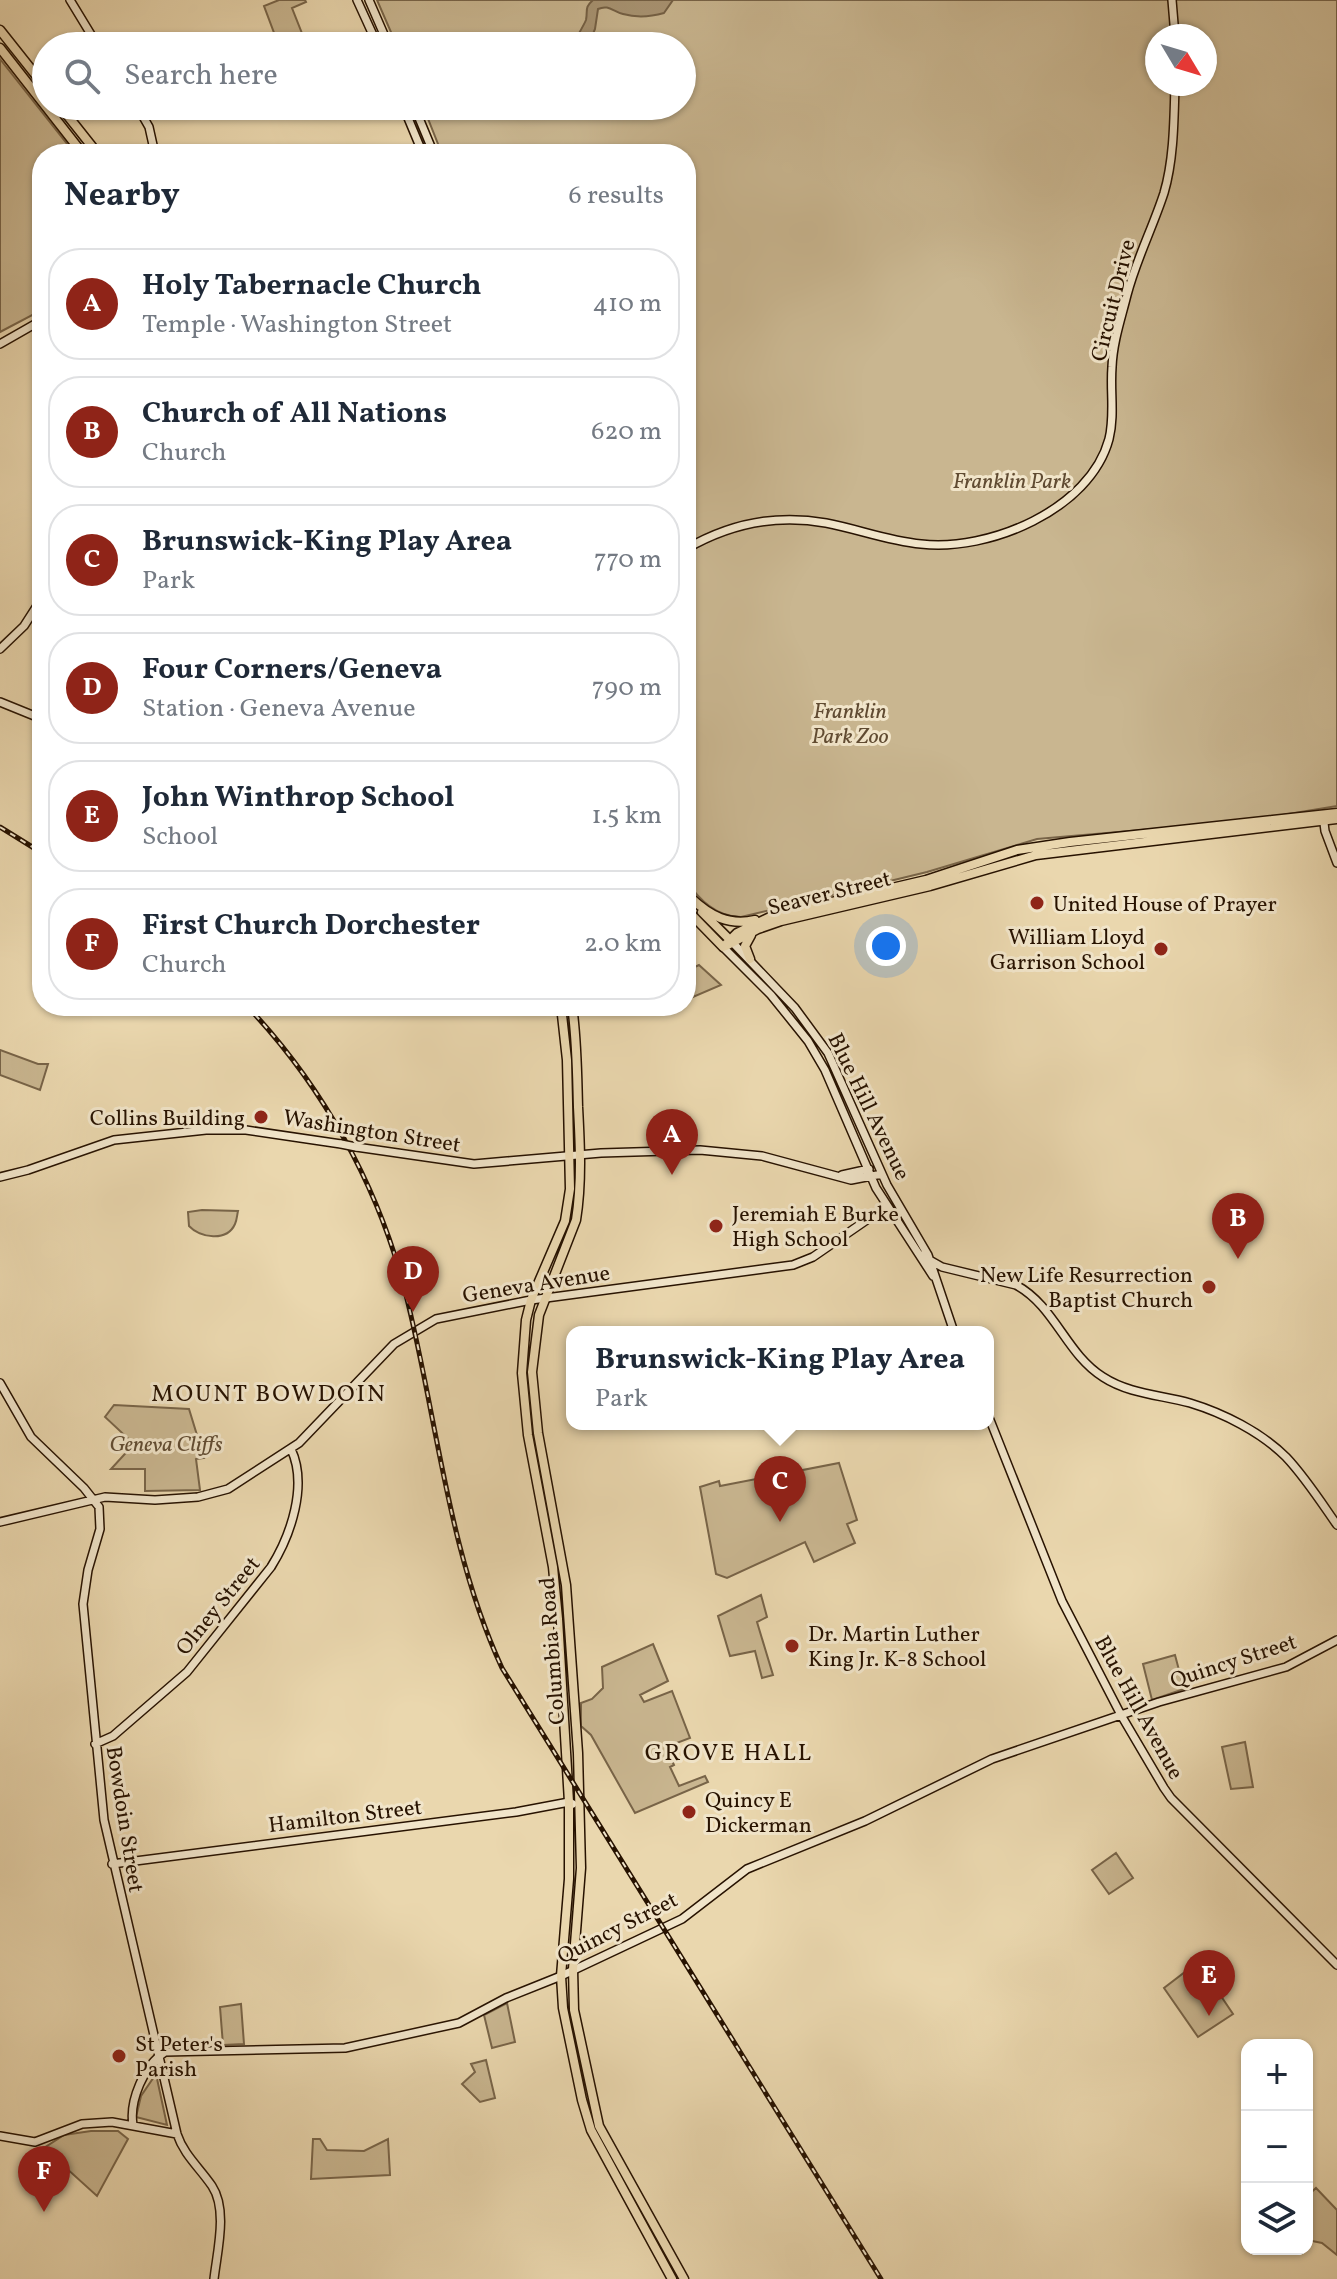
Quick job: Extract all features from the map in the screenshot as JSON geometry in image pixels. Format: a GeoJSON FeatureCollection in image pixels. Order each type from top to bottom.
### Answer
{"type":"FeatureCollection","features":[{"type":"Feature","properties":{"kind":"main road"},"geometry":{"type":"LineString","coordinates":[[70,0],[89,32]]}},
{"type":"Feature","properties":{"kind":"main road"},"geometry":{"type":"LineString","coordinates":[[357,0],[372,32]]}},
{"type":"Feature","properties":{"kind":"main road"},"geometry":{"type":"LineString","coordinates":[[369,0],[383,32]]}},
{"type":"Feature","properties":{"kind":"main road"},"geometry":{"type":"LineString","coordinates":[[1172,0],[1174,24]]}},
{"type":"Feature","properties":{"kind":"main road"},"geometry":{"type":"LineString","coordinates":[[0,30],[32,70]]}},
{"type":"Feature","properties":{"kind":"main road"},"geometry":{"type":"LineString","coordinates":[[0,48],[32,89]]}},
{"type":"Feature","properties":{"kind":"main road","name":"Circuit Drive"},"geometry":{"type":"LineString","coordinates":[[696,544],[737,526],[782,520],[826,523],[878,537],[922,544],[957,544],[1033,521],[1073,495],[1092,474],[1108,442],[1113,404],[1112,358],[1130,284],[1167,181],[1174,96]]}},
{"type":"Feature","properties":{"kind":"main road"},"geometry":{"type":"LineString","coordinates":[[56,120],[75,144]]}},
{"type":"Feature","properties":{"kind":"main road"},"geometry":{"type":"LineString","coordinates":[[71,120],[90,144]]}},
{"type":"Feature","properties":{"kind":"main road"},"geometry":{"type":"LineString","coordinates":[[145,120],[153,144]]}},
{"type":"Feature","properties":{"kind":"main road"},"geometry":{"type":"LineString","coordinates":[[409,120],[419,144]]}},
{"type":"Feature","properties":{"kind":"main road"},"geometry":{"type":"LineString","coordinates":[[420,120],[430,144]]}},
{"type":"Feature","properties":{"kind":"main road"},"geometry":{"type":"LineString","coordinates":[[0,344],[32,326]]}},
{"type":"Feature","properties":{"kind":"main road"},"geometry":{"type":"LineString","coordinates":[[0,649],[24,626],[32,614]]}},
{"type":"Feature","properties":{"kind":"main road"},"geometry":{"type":"LineString","coordinates":[[0,702],[32,715]]}},
{"type":"Feature","properties":{"kind":"main road","name":"Seaver Street"},"geometry":{"type":"LineString","coordinates":[[728,943],[791,919],[930,886],[1024,857],[1337,816]]}},
{"type":"Feature","properties":{"kind":"main road"},"geometry":{"type":"LineString","coordinates":[[1324,818],[1337,863]]}},
{"type":"Feature","properties":{"kind":"main road","name":"Seaver Street"},"geometry":{"type":"LineString","coordinates":[[728,943],[744,929],[772,916],[923,881],[1017,850],[1041,845],[1324,818]]}},
{"type":"Feature","properties":{"kind":"main road"},"geometry":{"type":"LineString","coordinates":[[696,902],[709,913],[729,922],[772,916]]}},
{"type":"Feature","properties":{"kind":"main road","name":"Blue Hill Avenue"},"geometry":{"type":"LineString","coordinates":[[696,905],[808,1041],[825,1070],[869,1173],[935,1278]]}},
{"type":"Feature","properties":{"kind":"main road","name":"Blue Hill Avenue"},"geometry":{"type":"LineString","coordinates":[[696,917],[750,959],[795,1008],[828,1053],[878,1166],[932,1264],[952,1326]]}},
{"type":"Feature","properties":{"kind":"main road"},"geometry":{"type":"LineString","coordinates":[[750,959],[745,946],[754,931]]}},
{"type":"Feature","properties":{"kind":"main road","name":"Columbia Road"},"geometry":{"type":"LineString","coordinates":[[562,1016],[575,1156],[565,1221],[531,1300],[526,1320],[522,1373],[532,1463],[556,1592],[569,1802],[569,1879],[561,1976],[568,2036],[591,2130],[672,2279]]}},
{"type":"Feature","properties":{"kind":"main road","name":"Columbia Road"},"geometry":{"type":"LineString","coordinates":[[573,1016],[577,1051],[576,1220],[544,1298],[533,1351],[534,1400],[566,1585],[580,1807],[581,1868],[573,1969],[577,2025],[599,2126],[684,2279]]}},
{"type":"Feature","properties":{"kind":"main road","name":"Washington Street"},"geometry":{"type":"LineString","coordinates":[[0,1177],[114,1140],[206,1130],[246,1130],[474,1164],[681,1149],[742,1152],[838,1175],[882,1174]]}},
{"type":"Feature","properties":{"kind":"main road","name":"Washington Street"},"geometry":{"type":"LineString","coordinates":[[869,1173],[878,1166]]}},
{"type":"Feature","properties":{"kind":"main road","name":"Geneva Avenue"},"geometry":{"type":"LineString","coordinates":[[0,1522],[114,1496],[155,1500],[215,1494],[243,1482],[291,1449],[306,1437],[386,1351],[409,1333],[442,1317],[544,1298],[793,1265],[813,1257],[887,1206]]}},
{"type":"Feature","properties":{"kind":"main road"},"geometry":{"type":"LineString","coordinates":[[919,1254],[932,1264],[1024,1290],[1047,1311],[1083,1360],[1104,1378],[1143,1393],[1208,1409],[1269,1443],[1295,1467],[1337,1525]]}},
{"type":"Feature","properties":{"kind":"main road"},"geometry":{"type":"LineString","coordinates":[[0,1383],[34,1441],[94,1499]]}},
{"type":"Feature","properties":{"kind":"main road","name":"Blue Hill Avenue"},"geometry":{"type":"LineString","coordinates":[[994,1430],[1062,1601],[1121,1715],[1171,1798],[1337,1965]]}},
{"type":"Feature","properties":{"kind":"main road","name":"Olney Street"},"geometry":{"type":"LineString","coordinates":[[95,1744],[113,1736],[187,1672],[271,1567],[281,1549],[296,1502],[297,1474],[291,1449]]}},
{"type":"Feature","properties":{"kind":"main road","name":"Bowdoin Street"},"geometry":{"type":"LineString","coordinates":[[94,1499],[101,1513],[100,1529],[88,1570],[83,1604],[104,1820],[177,2134],[182,2148],[217,2195],[220,2221],[214,2279]]}},
{"type":"Feature","properties":{"kind":"main road","name":"Quincy Street"},"geometry":{"type":"LineString","coordinates":[[158,2056],[171,2050],[353,2047],[459,2023],[506,1998],[561,1976],[682,1919],[754,1866],[865,1821],[992,1759],[1121,1715],[1288,1666],[1337,1640]]}},
{"type":"Feature","properties":{"kind":"main road"},"geometry":{"type":"LineString","coordinates":[[569,1802],[580,1807]]}},
{"type":"Feature","properties":{"kind":"main road","name":"Hamilton Street"},"geometry":{"type":"LineString","coordinates":[[112,1864],[516,1812],[569,1802]]}},
{"type":"Feature","properties":{"kind":"main road"},"geometry":{"type":"LineString","coordinates":[[133,2125],[131,2112],[136,2097],[149,2066],[158,2056]]}},
{"type":"Feature","properties":{"kind":"main road"},"geometry":{"type":"LineString","coordinates":[[0,2136],[35,2142],[82,2124],[112,2122],[177,2134]]}},
{"type":"Feature","properties":{"kind":"green space"},"geometry":{"type":"Polygon","coordinates":[[[279,0],[305,0],[292,8],[301,32],[274,32],[264,6],[279,0]]]}},
{"type":"Feature","properties":{"kind":"green space","name":"Franklin Park"},"geometry":{"type":"Polygon","coordinates":[[[377,0],[1337,0],[1337,806],[1246,821],[1037,839],[927,872],[741,917],[716,911],[697,895],[696,144],[438,144],[429,120],[696,120],[696,32],[391,32],[377,0]]]}},
{"type":"Feature","properties":{"kind":"green space"},"geometry":{"type":"Polygon","coordinates":[[[0,59],[32,100],[32,120],[48,120],[67,144],[32,144],[32,315],[0,332],[0,59]]]}},
{"type":"Feature","properties":{"kind":"green space"},"geometry":{"type":"Polygon","coordinates":[[[699,965],[721,985],[696,996],[696,966],[699,965]]]}},
{"type":"Feature","properties":{"kind":"green space"},"geometry":{"type":"Polygon","coordinates":[[[0,1050],[38,1064],[48,1064],[40,1090],[0,1075],[0,1050]]]}},
{"type":"Feature","properties":{"kind":"green space"},"geometry":{"type":"Polygon","coordinates":[[[238,1211],[236,1222],[231,1230],[220,1236],[200,1233],[189,1226],[188,1212],[238,1211]]]}},
{"type":"Feature","properties":{"kind":"green space","name":"Geneva Cliffs"},"geometry":{"type":"Polygon","coordinates":[[[114,1405],[189,1409],[204,1458],[196,1459],[200,1490],[145,1491],[145,1469],[111,1469],[134,1444],[105,1417],[114,1405]]]}},
{"type":"Feature","properties":{"kind":"green space"},"geometry":{"type":"Polygon","coordinates":[[[839,1463],[857,1520],[847,1524],[855,1543],[814,1562],[805,1542],[727,1578],[716,1574],[700,1487],[719,1481],[720,1486],[839,1463]]]}},
{"type":"Feature","properties":{"kind":"green space"},"geometry":{"type":"Polygon","coordinates":[[[761,1595],[767,1617],[757,1622],[773,1675],[762,1678],[755,1651],[730,1656],[718,1616],[761,1595]]]}},
{"type":"Feature","properties":{"kind":"green space"},"geometry":{"type":"Polygon","coordinates":[[[653,1644],[668,1681],[640,1695],[644,1702],[672,1691],[690,1738],[666,1747],[674,1765],[670,1767],[679,1786],[705,1776],[708,1782],[635,1813],[591,1735],[581,1726],[581,1703],[592,1699],[603,1688],[602,1667],[653,1644]]]}},
{"type":"Feature","properties":{"kind":"green space"},"geometry":{"type":"Polygon","coordinates":[[[1175,1655],[1184,1689],[1152,1700],[1143,1664],[1175,1655]]]}},
{"type":"Feature","properties":{"kind":"green space"},"geometry":{"type":"Polygon","coordinates":[[[1245,1742],[1253,1787],[1231,1789],[1222,1747],[1245,1742]]]}},
{"type":"Feature","properties":{"kind":"green space"},"geometry":{"type":"Polygon","coordinates":[[[1116,1853],[1133,1878],[1109,1894],[1092,1870],[1116,1853]]]}},
{"type":"Feature","properties":{"kind":"green space"},"geometry":{"type":"Polygon","coordinates":[[[1198,1962],[1233,2014],[1198,2037],[1164,1988],[1198,1962]]]}},
{"type":"Feature","properties":{"kind":"green space"},"geometry":{"type":"Polygon","coordinates":[[[507,2003],[515,2042],[492,2048],[484,2015],[507,2003]]]}},
{"type":"Feature","properties":{"kind":"green space"},"geometry":{"type":"Polygon","coordinates":[[[241,2004],[244,2044],[223,2045],[220,2007],[241,2004]]]}},
{"type":"Feature","properties":{"kind":"green space"},"geometry":{"type":"Polygon","coordinates":[[[486,2060],[495,2098],[480,2102],[462,2084],[475,2072],[471,2064],[486,2060]]]}},
{"type":"Feature","properties":{"kind":"green space"},"geometry":{"type":"Polygon","coordinates":[[[156,2074],[167,2125],[136,2117],[141,2096],[156,2074]]]}},
{"type":"Feature","properties":{"kind":"green space"},"geometry":{"type":"Polygon","coordinates":[[[118,2131],[128,2139],[97,2196],[44,2148],[64,2135],[118,2131]]]}},
{"type":"Feature","properties":{"kind":"green space"},"geometry":{"type":"Polygon","coordinates":[[[313,2139],[320,2139],[327,2150],[364,2151],[388,2139],[390,2175],[311,2179],[313,2139]]]}},
{"type":"Feature","properties":{"kind":"green space"},"geometry":{"type":"Polygon","coordinates":[[[1316,2188],[1337,2210],[1337,2255],[1322,2243],[1313,2241],[1313,2191],[1316,2188]]]}},
{"type":"Feature","properties":{"kind":"shaded area"},"geometry":{"type":"Polygon","coordinates":[[[593,0],[673,0],[664,13],[649,16],[628,15],[605,7],[598,9],[594,32],[580,32],[586,20],[587,7],[593,0]]]}},
{"type":"Feature","properties":{"kind":"railway"},"geometry":{"type":"LineString","coordinates":[[0,827],[32,847]]}},
{"type":"Feature","properties":{"kind":"railway"},"geometry":{"type":"LineString","coordinates":[[256,1016],[300,1069],[344,1138],[363,1175],[394,1252],[468,1576],[502,1668],[881,2279]]}},
{"type":"Feature","properties":{"kind":"place","name":"United House of Prayer"},"geometry":{"type":"Point","coordinates":[1037,903]}},
{"type":"Feature","properties":{"kind":"place","name":"William Lloyd Garrison School"},"geometry":{"type":"Point","coordinates":[1161,949]}},
{"type":"Feature","properties":{"kind":"place","name":"Collins Building"},"geometry":{"type":"Point","coordinates":[261,1117]}},
{"type":"Feature","properties":{"kind":"place","name":"Holy Tabernacle Church"},"geometry":{"type":"Point","coordinates":[672,1175]}},
{"type":"Feature","properties":{"kind":"place","name":"Jeremiah E Burke High School"},"geometry":{"type":"Point","coordinates":[716,1226]}},
{"type":"Feature","properties":{"kind":"place","name":"Church of All Nations"},"geometry":{"type":"Point","coordinates":[1238,1259]}},
{"type":"Feature","properties":{"kind":"place","name":"New Life Resurrection Baptist Church"},"geometry":{"type":"Point","coordinates":[1209,1287]}},
{"type":"Feature","properties":{"kind":"place","name":"Four Corners/Geneva"},"geometry":{"type":"Point","coordinates":[413,1312]}},
{"type":"Feature","properties":{"kind":"place","name":"Brunswick-King Play Area"},"geometry":{"type":"Point","coordinates":[780,1522]}},
{"type":"Feature","properties":{"kind":"place","name":"Dr. Martin Luther King Jr. K-8 School"},"geometry":{"type":"Point","coordinates":[792,1646]}},
{"type":"Feature","properties":{"kind":"place","name":"Quincy E Dickerman"},"geometry":{"type":"Point","coordinates":[689,1812]}},
{"type":"Feature","properties":{"kind":"place","name":"John Winthrop School"},"geometry":{"type":"Point","coordinates":[1209,2016]}},
{"type":"Feature","properties":{"kind":"place","name":"St Peter's Parish"},"geometry":{"type":"Point","coordinates":[119,2056]}},
{"type":"Feature","properties":{"kind":"place","name":"First Church Dorchester"},"geometry":{"type":"Point","coordinates":[44,2212]}},
{"type":"Feature","properties":{"kind":"district","name":"MOUNT BOWDOIN"},"geometry":{"type":"Point","coordinates":[269,1393]}},
{"type":"Feature","properties":{"kind":"district","name":"GROVE HALL"},"geometry":{"type":"Point","coordinates":[729,1752]}},
{"type":"Feature","properties":{"kind":"park label","name":"Franklin Park Zoo"},"geometry":{"type":"Point","coordinates":[850,722]}}]}
